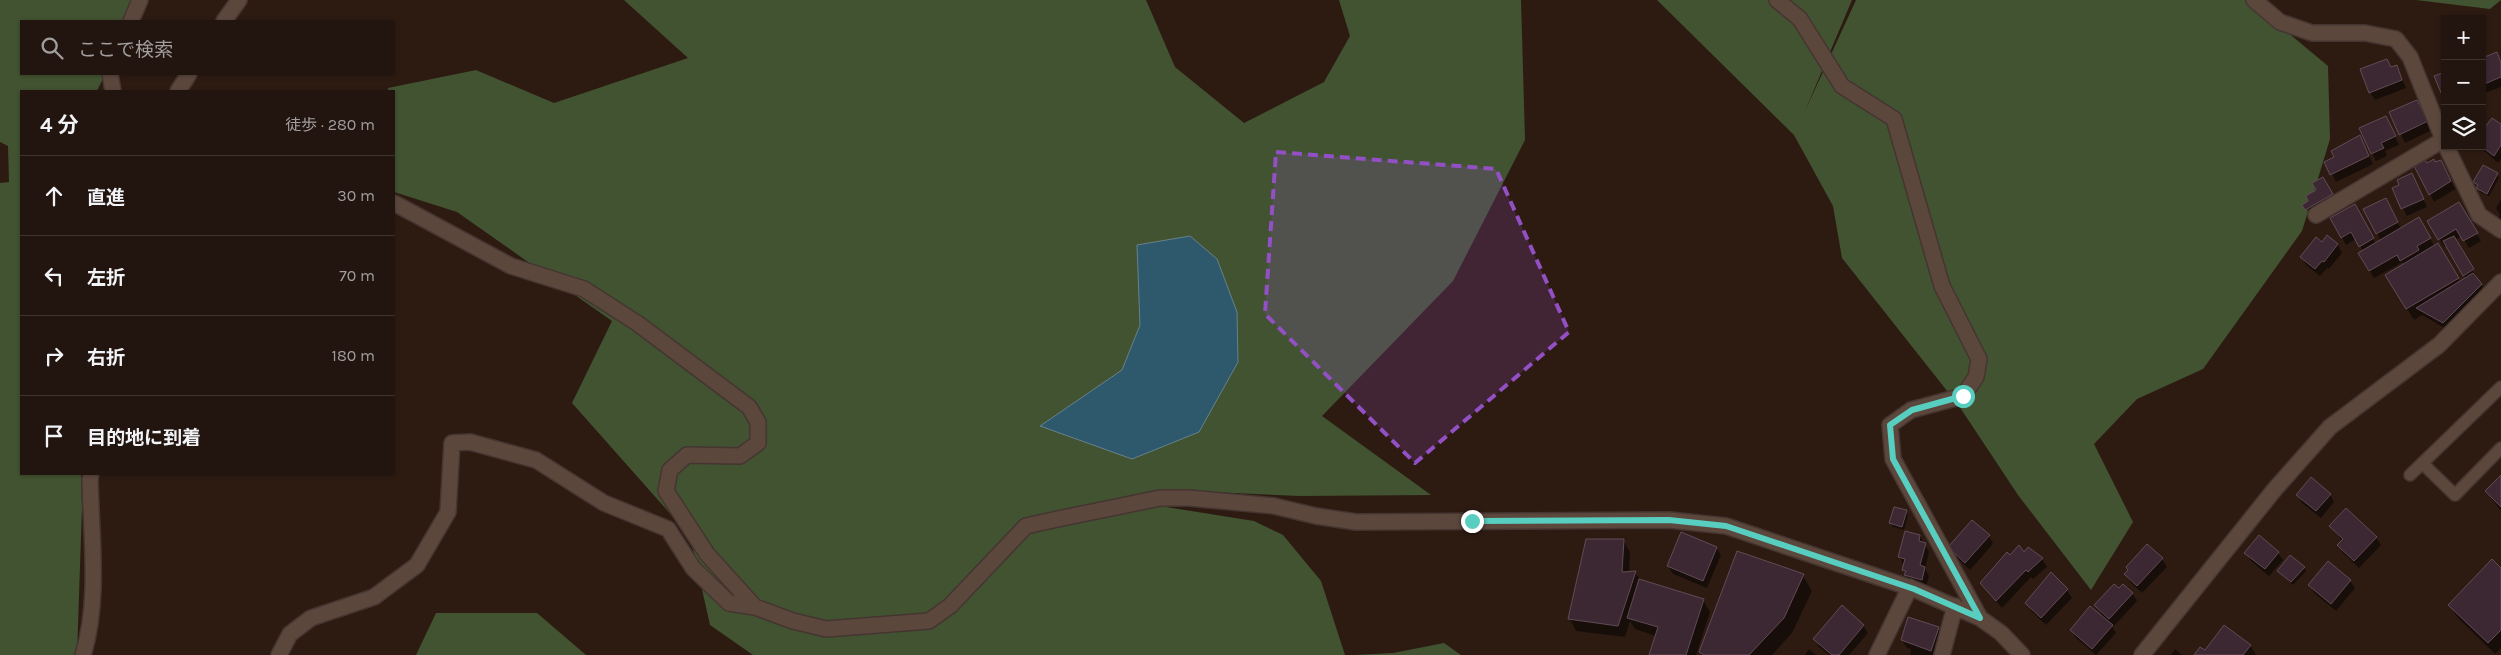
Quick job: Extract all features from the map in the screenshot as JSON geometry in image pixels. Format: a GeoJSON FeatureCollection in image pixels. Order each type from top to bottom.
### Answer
{"type":"FeatureCollection","features":[{"type":"Feature","properties":{"kind":"street"},"geometry":{"type":"LineString","coordinates":[[131,20],[140,0]]}},
{"type":"Feature","properties":{"kind":"street"},"geometry":{"type":"LineString","coordinates":[[225,20],[239,0]]}},
{"type":"Feature","properties":{"kind":"street"},"geometry":{"type":"LineString","coordinates":[[1777,0],[1800,19],[1842,86],[1894,119],[1942,286],[1979,359],[1976,377],[1963,396],[1912,410],[1890,425],[1893,459],[1980,618]]}},
{"type":"Feature","properties":{"kind":"street"},"geometry":{"type":"LineString","coordinates":[[2254,0],[2280,22],[2312,33],[2365,33],[2396,39],[2410,57],[2441,133]]}},
{"type":"Feature","properties":{"kind":"street"},"geometry":{"type":"LineString","coordinates":[[110,75],[113,90]]}},
{"type":"Feature","properties":{"kind":"street"},"geometry":{"type":"LineString","coordinates":[[179,90],[188,75]]}},
{"type":"Feature","properties":{"kind":"street"},"geometry":{"type":"LineString","coordinates":[[2316,215],[2441,145]]}},
{"type":"Feature","properties":{"kind":"street"},"geometry":{"type":"LineString","coordinates":[[2448,150],[2479,215],[2501,230]]}},
{"type":"Feature","properties":{"kind":"street"},"geometry":{"type":"LineString","coordinates":[[395,204],[511,266],[584,289],[637,323],[749,407],[758,422],[758,444],[740,456],[687,455],[670,470],[666,490],[707,554],[755,607]]}},
{"type":"Feature","properties":{"kind":"street"},"geometry":{"type":"LineString","coordinates":[[2142,655],[2275,489],[2330,427],[2439,345],[2501,282]]}},
{"type":"Feature","properties":{"kind":"street"},"geometry":{"type":"LineString","coordinates":[[280,655],[290,634],[311,618],[374,596],[417,565],[448,512],[452,442],[470,442],[536,460],[604,503],[668,529],[693,568],[729,603],[755,607],[793,621],[826,629],[929,621],[950,606],[1026,526],[1160,498],[1189,498],[1274,506],[1316,516],[1356,522],[1669,520],[1726,526],[1910,587],[1955,606],[1980,618],[2001,633],[2022,655]]}},
{"type":"Feature","properties":{"kind":"street"},"geometry":{"type":"LineString","coordinates":[[83,655],[90,632],[92,586],[91,475]]}},
{"type":"Feature","properties":{"kind":"street"},"geometry":{"type":"LineString","coordinates":[[1877,655],[1910,587]]}},
{"type":"Feature","properties":{"kind":"street"},"geometry":{"type":"LineString","coordinates":[[1942,655],[1955,606]]}},
{"type":"Feature","properties":{"kind":"lane"},"geometry":{"type":"LineString","coordinates":[[2410,475],[2501,387]]}},
{"type":"Feature","properties":{"kind":"lane"},"geometry":{"type":"LineString","coordinates":[[2422,463],[2455,496],[2501,448]]}},
{"type":"Feature","properties":{"kind":"highlighted area"},"geometry":{"type":"Polygon","coordinates":[[[1276,152],[1496,169],[1569,332],[1415,463],[1265,314],[1276,152]]]}},
{"type":"Feature","properties":{"kind":"green space"},"geometry":{"type":"Polygon","coordinates":[[[0,0],[137,0],[128,20],[20,20],[20,75],[105,75],[97,90],[20,90],[20,475],[81,475],[82,507],[77,655],[0,655],[0,183],[9,182],[8,146],[0,142],[0,0]]]}},
{"type":"Feature","properties":{"kind":"green space"},"geometry":{"type":"Polygon","coordinates":[[[624,0],[1146,0],[1175,67],[1244,123],[1324,82],[1350,36],[1339,0],[1521,0],[1525,140],[1453,281],[1322,416],[1431,495],[1300,496],[1167,490],[1166,507],[1254,521],[1283,535],[1321,581],[1345,655],[753,655],[710,625],[690,536],[572,403],[612,321],[457,212],[395,192],[395,90],[388,90],[388,88],[476,70],[554,103],[688,58],[624,0]]]}},
{"type":"Feature","properties":{"kind":"green space"},"geometry":{"type":"Polygon","coordinates":[[[1657,0],[1852,0],[1805,111],[1856,0],[2249,0],[2328,66],[2330,139],[2302,231],[2203,369],[2137,399],[2094,444],[2133,522],[2091,590],[2018,495],[1959,406],[1842,258],[1833,206],[1794,135],[1657,0]]]}},
{"type":"Feature","properties":{"kind":"green space"},"geometry":{"type":"Polygon","coordinates":[[[2416,0],[2501,0],[2490,9],[2416,0]]]}},
{"type":"Feature","properties":{"kind":"green space"},"geometry":{"type":"Polygon","coordinates":[[[436,613],[537,613],[586,655],[416,655],[436,613]]]}},
{"type":"Feature","properties":{"kind":"green space"},"geometry":{"type":"Polygon","coordinates":[[[1444,643],[1461,655],[1355,655],[1393,653],[1444,643]]]}},
{"type":"Feature","properties":{"kind":"water"},"geometry":{"type":"Polygon","coordinates":[[[1190,236],[1217,259],[1237,312],[1238,362],[1199,432],[1132,459],[1040,426],[1122,370],[1140,325],[1137,245],[1190,236]]]}},
{"type":"Feature","properties":{"kind":"building"},"geometry":{"type":"Polygon","coordinates":[[[2497,52],[2501,63],[2501,77],[2486,83],[2486,60],[2486,56],[2497,52]]]}},
{"type":"Feature","properties":{"kind":"building"},"geometry":{"type":"Polygon","coordinates":[[[2387,59],[2391,67],[2397,65],[2402,80],[2369,93],[2360,69],[2387,59]]]}},
{"type":"Feature","properties":{"kind":"building"},"geometry":{"type":"Polygon","coordinates":[[[2441,73],[2441,93],[2434,76],[2441,73]]]}},
{"type":"Feature","properties":{"kind":"building"},"geometry":{"type":"Polygon","coordinates":[[[2417,100],[2428,121],[2399,135],[2389,112],[2417,100]]]}},
{"type":"Feature","properties":{"kind":"building"},"geometry":{"type":"Polygon","coordinates":[[[2386,116],[2396,136],[2381,143],[2384,148],[2371,154],[2359,128],[2386,116]]]}},
{"type":"Feature","properties":{"kind":"building"},"geometry":{"type":"Polygon","coordinates":[[[2492,118],[2501,124],[2501,145],[2494,156],[2486,150],[2486,126],[2492,118]]]}},
{"type":"Feature","properties":{"kind":"building"},"geometry":{"type":"Polygon","coordinates":[[[2360,135],[2369,156],[2330,175],[2324,162],[2334,157],[2331,151],[2360,135]]]}},
{"type":"Feature","properties":{"kind":"building"},"geometry":{"type":"Polygon","coordinates":[[[2434,159],[2435,162],[2441,160],[2451,181],[2429,195],[2414,166],[2425,160],[2427,163],[2434,159]]]}},
{"type":"Feature","properties":{"kind":"building"},"geometry":{"type":"Polygon","coordinates":[[[2483,165],[2498,173],[2487,194],[2476,188],[2478,185],[2473,182],[2483,165]]]}},
{"type":"Feature","properties":{"kind":"building"},"geometry":{"type":"Polygon","coordinates":[[[2412,173],[2424,199],[2401,209],[2392,188],[2399,185],[2397,180],[2412,173]]]}},
{"type":"Feature","properties":{"kind":"building"},"geometry":{"type":"Polygon","coordinates":[[[2323,177],[2333,194],[2305,210],[2302,205],[2308,201],[2306,196],[2316,190],[2312,183],[2323,177]]]}},
{"type":"Feature","properties":{"kind":"building"},"geometry":{"type":"Polygon","coordinates":[[[2386,198],[2398,222],[2376,234],[2363,209],[2386,198]]]}},
{"type":"Feature","properties":{"kind":"building"},"geometry":{"type":"Polygon","coordinates":[[[2459,202],[2478,233],[2463,241],[2456,229],[2438,240],[2427,221],[2459,202]]]}},
{"type":"Feature","properties":{"kind":"building"},"geometry":{"type":"Polygon","coordinates":[[[2355,204],[2374,238],[2359,247],[2351,232],[2341,238],[2330,218],[2355,204]]]}},
{"type":"Feature","properties":{"kind":"building"},"geometry":{"type":"Polygon","coordinates":[[[2419,217],[2431,238],[2417,246],[2419,250],[2400,261],[2397,255],[2369,271],[2358,253],[2419,217]]]}},
{"type":"Feature","properties":{"kind":"building"},"geometry":{"type":"Polygon","coordinates":[[[2327,235],[2338,244],[2324,262],[2322,261],[2315,269],[2300,257],[2316,237],[2322,242],[2327,235]]]}},
{"type":"Feature","properties":{"kind":"building"},"geometry":{"type":"Polygon","coordinates":[[[2454,236],[2474,269],[2463,276],[2443,241],[2454,236]]]}},
{"type":"Feature","properties":{"kind":"building"},"geometry":{"type":"Polygon","coordinates":[[[2438,243],[2459,278],[2406,309],[2385,275],[2438,243]]]}},
{"type":"Feature","properties":{"kind":"building"},"geometry":{"type":"Polygon","coordinates":[[[2473,273],[2482,284],[2443,323],[2416,308],[2473,273]]]}},
{"type":"Feature","properties":{"kind":"building"},"geometry":{"type":"Polygon","coordinates":[[[2501,475],[2501,507],[2485,491],[2501,475]]]}},
{"type":"Feature","properties":{"kind":"building"},"geometry":{"type":"Polygon","coordinates":[[[2311,477],[2331,494],[2316,511],[2296,495],[2311,477]]]}},
{"type":"Feature","properties":{"kind":"building"},"geometry":{"type":"Polygon","coordinates":[[[1894,507],[1907,510],[1902,527],[1889,523],[1894,507]]]}},
{"type":"Feature","properties":{"kind":"building"},"geometry":{"type":"Polygon","coordinates":[[[2346,508],[2377,537],[2354,561],[2337,545],[2343,539],[2329,526],[2346,508]]]}},
{"type":"Feature","properties":{"kind":"building"},"geometry":{"type":"Polygon","coordinates":[[[1972,520],[1990,535],[1965,563],[1948,547],[1972,520]]]}},
{"type":"Feature","properties":{"kind":"building"},"geometry":{"type":"Polygon","coordinates":[[[1905,531],[1920,535],[1919,541],[1926,543],[1920,565],[1925,567],[1922,580],[1904,575],[1906,571],[1902,570],[1905,559],[1898,557],[1905,531]]]}},
{"type":"Feature","properties":{"kind":"building"},"geometry":{"type":"Polygon","coordinates":[[[1681,532],[1717,547],[1703,581],[1667,566],[1681,532]]]}},
{"type":"Feature","properties":{"kind":"building"},"geometry":{"type":"Polygon","coordinates":[[[2259,535],[2279,552],[2265,569],[2244,553],[2259,535]]]}},
{"type":"Feature","properties":{"kind":"building"},"geometry":{"type":"Polygon","coordinates":[[[1586,539],[1624,539],[1622,572],[1636,571],[1618,626],[1568,619],[1586,539]]]}},
{"type":"Feature","properties":{"kind":"building"},"geometry":{"type":"Polygon","coordinates":[[[2147,544],[2163,558],[2137,586],[2124,574],[2128,570],[2126,567],[2147,544]]]}},
{"type":"Feature","properties":{"kind":"building"},"geometry":{"type":"Polygon","coordinates":[[[2019,545],[2024,552],[2028,547],[2043,558],[2028,572],[2026,570],[1996,601],[1980,583],[2007,552],[2010,555],[2019,545]]]}},
{"type":"Feature","properties":{"kind":"building"},"geometry":{"type":"Polygon","coordinates":[[[1737,551],[1804,574],[1784,618],[1749,655],[1704,655],[1699,652],[1737,551]]]}},
{"type":"Feature","properties":{"kind":"building"},"geometry":{"type":"Polygon","coordinates":[[[2290,555],[2305,567],[2291,582],[2277,571],[2290,555]]]}},
{"type":"Feature","properties":{"kind":"building"},"geometry":{"type":"Polygon","coordinates":[[[2492,559],[2501,568],[2501,630],[2488,643],[2448,605],[2492,559]]]}},
{"type":"Feature","properties":{"kind":"building"},"geometry":{"type":"Polygon","coordinates":[[[2328,561],[2351,580],[2331,604],[2308,585],[2328,561]]]}},
{"type":"Feature","properties":{"kind":"building"},"geometry":{"type":"Polygon","coordinates":[[[2051,572],[2068,589],[2041,618],[2025,603],[2051,572]]]}},
{"type":"Feature","properties":{"kind":"building"},"geometry":{"type":"Polygon","coordinates":[[[1639,579],[1704,599],[1686,655],[1649,655],[1658,627],[1627,618],[1639,579]]]}},
{"type":"Feature","properties":{"kind":"building"},"geometry":{"type":"Polygon","coordinates":[[[2114,584],[2119,588],[2123,584],[2133,593],[2109,619],[2094,605],[2114,584]]]}},
{"type":"Feature","properties":{"kind":"building"},"geometry":{"type":"Polygon","coordinates":[[[1842,605],[1864,625],[1839,655],[1832,655],[1813,639],[1842,605]]]}},
{"type":"Feature","properties":{"kind":"building"},"geometry":{"type":"Polygon","coordinates":[[[2090,606],[2113,625],[2092,649],[2070,630],[2090,606]]]}},
{"type":"Feature","properties":{"kind":"building"},"geometry":{"type":"Polygon","coordinates":[[[1908,617],[1939,627],[1931,651],[1901,640],[1908,617]]]}},
{"type":"Feature","properties":{"kind":"building"},"geometry":{"type":"Polygon","coordinates":[[[2224,625],[2251,645],[2243,655],[2194,655],[2200,647],[2205,650],[2224,625]]]}},
{"type":"Feature","properties":{"kind":"route"},"geometry":{"type":"LineString","coordinates":[[1472,521],[1669,520],[1726,526],[1914,589],[1980,618],[1893,459],[1890,425],[1912,410],[1963,396]]}}]}
